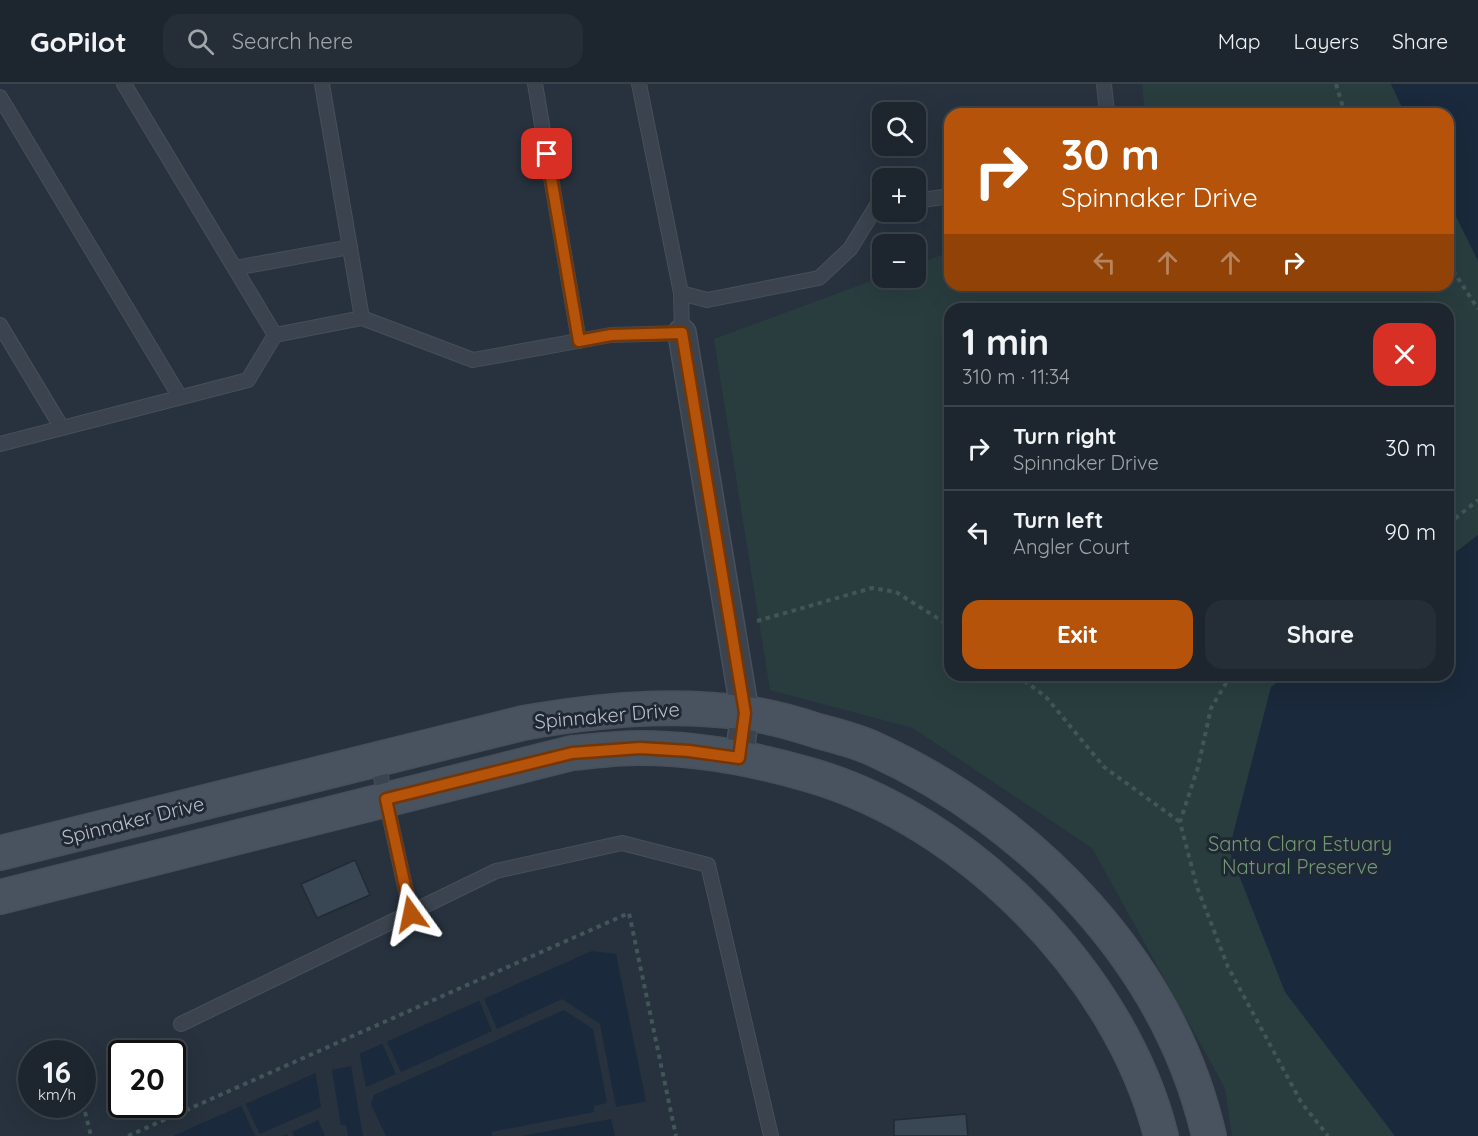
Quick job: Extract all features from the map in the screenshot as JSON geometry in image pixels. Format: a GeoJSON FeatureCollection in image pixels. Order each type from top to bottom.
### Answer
{"type":"FeatureCollection","features":[{"type":"Feature","properties":{"kind":"street"},"geometry":{"type":"LineString","coordinates":[[682,333],[745,713],[739,758]]}},
{"type":"Feature","properties":{"kind":"street","name":"Spinnaker Drive"},"geometry":{"type":"LineString","coordinates":[[0,853],[524,723],[570,715],[637,708],[692,708],[782,719],[872,748],[901,763],[970,802],[1014,834],[1049,865],[1086,905],[1143,980],[1189,1071],[1204,1113],[1209,1136]]}},
{"type":"Feature","properties":{"kind":"street","name":"Spinnaker Drive"},"geometry":{"type":"LineString","coordinates":[[0,897],[572,753],[640,748],[689,751],[739,758],[813,776],[903,814],[986,872],[1051,934],[1102,1003],[1124,1041],[1145,1089],[1161,1136]]}},
{"type":"Feature","properties":{"kind":"lane"},"geometry":{"type":"LineString","coordinates":[[124,84],[275,335]]}},
{"type":"Feature","properties":{"kind":"lane"},"geometry":{"type":"LineString","coordinates":[[322,84],[362,318]]}},
{"type":"Feature","properties":{"kind":"lane"},"geometry":{"type":"LineString","coordinates":[[535,84],[579,341]]}},
{"type":"Feature","properties":{"kind":"lane"},"geometry":{"type":"LineString","coordinates":[[0,444],[248,380],[275,335],[362,318],[473,360],[611,335],[682,333],[681,294],[639,84]]}},
{"type":"Feature","properties":{"kind":"lane"},"geometry":{"type":"LineString","coordinates":[[1104,84],[1106,108]]}},
{"type":"Feature","properties":{"kind":"lane"},"geometry":{"type":"LineString","coordinates":[[0,97],[180,398]]}},
{"type":"Feature","properties":{"kind":"lane"},"geometry":{"type":"LineString","coordinates":[[926,199],[944,197]]}},
{"type":"Feature","properties":{"kind":"lane"},"geometry":{"type":"LineString","coordinates":[[681,294],[707,300],[819,278],[850,249],[872,213]]}},
{"type":"Feature","properties":{"kind":"lane"},"geometry":{"type":"LineString","coordinates":[[235,268],[350,247]]}},
{"type":"Feature","properties":{"kind":"lane"},"geometry":{"type":"LineString","coordinates":[[0,325],[62,428]]}},
{"type":"Feature","properties":{"kind":"lane"},"geometry":{"type":"LineString","coordinates":[[377,759],[411,914]]}},
{"type":"Feature","properties":{"kind":"lane"},"geometry":{"type":"LineString","coordinates":[[181,1024],[496,871],[622,843],[708,865],[771,1136]]}},
{"type":"Feature","properties":{"kind":"path"},"geometry":{"type":"LineString","coordinates":[[1336,84],[1344,108]]}},
{"type":"Feature","properties":{"kind":"path"},"geometry":{"type":"LineString","coordinates":[[1454,272],[1478,309]]}},
{"type":"Feature","properties":{"kind":"path"},"geometry":{"type":"LineString","coordinates":[[1454,520],[1478,500]]}},
{"type":"Feature","properties":{"kind":"path"},"geometry":{"type":"LineString","coordinates":[[730,628],[872,588],[896,592],[944,622]]}},
{"type":"Feature","properties":{"kind":"path"},"geometry":{"type":"LineString","coordinates":[[1025,681],[1046,697],[1104,767],[1180,822]]}},
{"type":"Feature","properties":{"kind":"path"},"geometry":{"type":"LineString","coordinates":[[1227,681],[1211,708],[1198,767],[1180,822],[1197,887],[1228,967],[1301,1102],[1328,1136]]}},
{"type":"Feature","properties":{"kind":"path"},"geometry":{"type":"LineString","coordinates":[[128,1136],[629,913],[676,1136]]}},
{"type":"Feature","properties":{"kind":"path"},"geometry":{"type":"LineString","coordinates":[[87,1118],[91,1136]]}},
{"type":"Feature","properties":{"kind":"green space","name":"Santa Clara Estuary Natural Preserve"},"geometry":{"type":"Polygon","coordinates":[[[1142,84],[1478,84],[1478,1136],[1232,1136],[1225,1088],[1092,848],[913,728],[770,690],[714,339],[872,281],[872,288],[926,288],[926,261],[944,254],[944,291],[1454,291],[1454,108],[1144,108],[1142,84]]]}},
{"type":"Feature","properties":{"kind":"water"},"geometry":{"type":"Polygon","coordinates":[[[1391,84],[1478,84],[1478,261],[1454,212],[1454,108],[1402,108],[1391,84]]]}},
{"type":"Feature","properties":{"kind":"water"},"geometry":{"type":"Polygon","coordinates":[[[1478,535],[1478,1136],[1395,1136],[1285,992],[1229,850],[1271,687],[1279,681],[1454,681],[1454,553],[1478,535]]]}},
{"type":"Feature","properties":{"kind":"water"},"geometry":{"type":"Polygon","coordinates":[[[592,951],[616,954],[653,1136],[173,1136],[592,951]]]}},
{"type":"Feature","properties":{"kind":"pier"},"geometry":{"type":"Polygon","coordinates":[[[483,996],[497,1029],[562,999],[600,1024],[616,1107],[649,1101],[656,1136],[615,1136],[611,1119],[522,1136],[492,1136],[491,1132],[594,1112],[594,1106],[607,1103],[593,1029],[564,1010],[374,1095],[371,1104],[386,1136],[363,1136],[351,1066],[332,1070],[341,1125],[346,1125],[348,1136],[325,1136],[318,1120],[292,1132],[294,1136],[287,1134],[255,1136],[240,1103],[244,1101],[260,1134],[321,1107],[315,1070],[359,1050],[366,1087],[396,1074],[381,1041],[386,1039],[401,1072],[492,1031],[478,998],[483,996]]]}},
{"type":"Feature","properties":{"kind":"building"},"geometry":{"type":"Polygon","coordinates":[[[355,860],[370,895],[317,918],[301,884],[355,860]]]}},
{"type":"Feature","properties":{"kind":"building"},"geometry":{"type":"Polygon","coordinates":[[[966,1114],[968,1136],[894,1136],[894,1120],[966,1114]]]}},
{"type":"Feature","properties":{"kind":"route"},"geometry":{"type":"LineString","coordinates":[[411,914],[386,799],[572,753],[640,748],[689,751],[739,758],[745,713],[682,333],[611,335],[579,341],[577,318],[547,154]]}}]}
